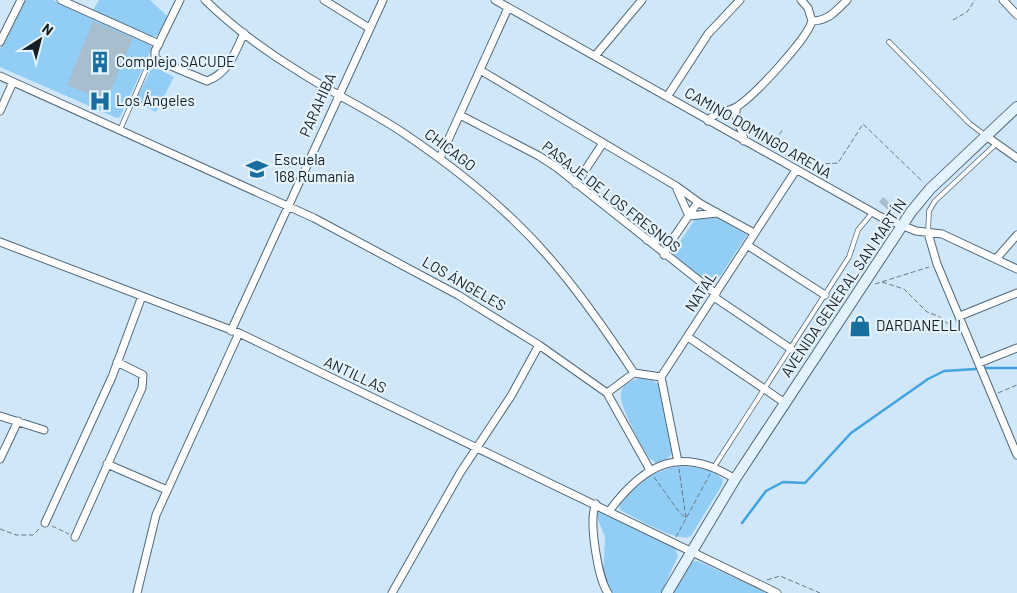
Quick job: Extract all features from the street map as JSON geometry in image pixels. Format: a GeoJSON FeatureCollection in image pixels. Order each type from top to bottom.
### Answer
{"type":"FeatureCollection","features":[{"type":"Feature","properties":{"kind":"main road","name":"AVENIDA GENERAL SAN MARTÍN"},"geometry":{"type":"LineString","coordinates":[[667,593],[735,479],[901,226],[930,189],[1017,107]]}},
{"type":"Feature","properties":{"kind":"street"},"geometry":{"type":"LineString","coordinates":[[0,42],[21,0]]}},
{"type":"Feature","properties":{"kind":"street"},"geometry":{"type":"LineString","coordinates":[[180,0],[159,44],[155,57],[207,82],[216,78],[230,64],[244,33]]}},
{"type":"Feature","properties":{"kind":"street","name":"CHICAGO"},"geometry":{"type":"LineString","coordinates":[[205,0],[244,33],[284,62],[375,115],[440,158],[506,214],[546,254],[604,327],[634,373]]}},
{"type":"Feature","properties":{"kind":"street"},"geometry":{"type":"LineString","coordinates":[[324,0],[369,28]]}},
{"type":"Feature","properties":{"kind":"street","name":"PARAHIBA"},"geometry":{"type":"LineString","coordinates":[[231,331],[338,94],[383,0]]}},
{"type":"Feature","properties":{"kind":"street","name":"CAMINO DOMINGO ARENA"},"geometry":{"type":"LineString","coordinates":[[495,0],[872,213],[901,226],[928,233],[942,234],[1017,269]]}},
{"type":"Feature","properties":{"kind":"street"},"geometry":{"type":"LineString","coordinates":[[595,56],[642,0]]}},
{"type":"Feature","properties":{"kind":"street"},"geometry":{"type":"LineString","coordinates":[[667,97],[708,34],[740,0]]}},
{"type":"Feature","properties":{"kind":"street"},"geometry":{"type":"LineString","coordinates":[[801,0],[808,8],[812,21]]}},
{"type":"Feature","properties":{"kind":"street"},"geometry":{"type":"LineString","coordinates":[[812,21],[821,21],[828,17],[847,0]]}},
{"type":"Feature","properties":{"kind":"street"},"geometry":{"type":"LineString","coordinates":[[1003,0],[1017,15]]}},
{"type":"Feature","properties":{"kind":"street"},"geometry":{"type":"LineString","coordinates":[[65,1],[159,44]]}},
{"type":"Feature","properties":{"kind":"street"},"geometry":{"type":"LineString","coordinates":[[440,158],[508,8]]}},
{"type":"Feature","properties":{"kind":"street"},"geometry":{"type":"LineString","coordinates":[[708,121],[712,115],[737,107],[787,58],[812,21]]}},
{"type":"Feature","properties":{"kind":"street"},"geometry":{"type":"LineString","coordinates":[[480,70],[676,186],[698,202],[754,233]]}},
{"type":"Feature","properties":{"kind":"street","name":"LOS ÁNGELES"},"geometry":{"type":"LineString","coordinates":[[0,76],[288,206],[458,295],[539,345],[607,393],[650,470]]}},
{"type":"Feature","properties":{"kind":"street"},"geometry":{"type":"LineString","coordinates":[[0,111],[13,82]]}},
{"type":"Feature","properties":{"kind":"street"},"geometry":{"type":"LineString","coordinates":[[737,107],[736,117],[744,135],[744,141]]}},
{"type":"Feature","properties":{"kind":"street","name":"PASAJE DE LOS FRESNOS"},"geometry":{"type":"LineString","coordinates":[[460,115],[539,156],[715,296],[790,349]]}},
{"type":"Feature","properties":{"kind":"street"},"geometry":{"type":"LineString","coordinates":[[986,136],[1017,158]]}},
{"type":"Feature","properties":{"kind":"street"},"geometry":{"type":"LineString","coordinates":[[576,184],[604,143]]}},
{"type":"Feature","properties":{"kind":"street","name":"NATAL"},"geometry":{"type":"LineString","coordinates":[[661,377],[796,170]]}},
{"type":"Feature","properties":{"kind":"street"},"geometry":{"type":"LineString","coordinates":[[676,186],[690,216]]}},
{"type":"Feature","properties":{"kind":"street"},"geometry":{"type":"LineString","coordinates":[[664,255],[698,202]]}},
{"type":"Feature","properties":{"kind":"street"},"geometry":{"type":"LineString","coordinates":[[690,216],[717,213]]}},
{"type":"Feature","properties":{"kind":"street"},"geometry":{"type":"LineString","coordinates":[[928,233],[936,264],[993,395],[1014,437],[1017,455]]}},
{"type":"Feature","properties":{"kind":"street"},"geometry":{"type":"LineString","coordinates":[[996,259],[1017,235]]}},
{"type":"Feature","properties":{"kind":"street"},"geometry":{"type":"LineString","coordinates":[[647,240],[672,240]]}},
{"type":"Feature","properties":{"kind":"street","name":"ANTILLAS"},"geometry":{"type":"LineString","coordinates":[[0,242],[239,333],[476,448],[610,510],[765,589],[777,593]]}},
{"type":"Feature","properties":{"kind":"street"},"geometry":{"type":"LineString","coordinates":[[747,245],[825,295]]}},
{"type":"Feature","properties":{"kind":"street"},"geometry":{"type":"LineString","coordinates":[[960,316],[1017,293]]}},
{"type":"Feature","properties":{"kind":"street"},"geometry":{"type":"LineString","coordinates":[[46,523],[118,362],[142,296]]}},
{"type":"Feature","properties":{"kind":"street"},"geometry":{"type":"LineString","coordinates":[[136,593],[156,515],[239,333]]}},
{"type":"Feature","properties":{"kind":"street"},"geometry":{"type":"LineString","coordinates":[[688,337],[786,402]]}},
{"type":"Feature","properties":{"kind":"street"},"geometry":{"type":"LineString","coordinates":[[392,593],[476,448],[511,396],[539,345]]}},
{"type":"Feature","properties":{"kind":"street"},"geometry":{"type":"LineString","coordinates":[[980,363],[1017,348]]}},
{"type":"Feature","properties":{"kind":"street"},"geometry":{"type":"LineString","coordinates":[[75,537],[142,388],[143,381],[140,372],[118,362]]}},
{"type":"Feature","properties":{"kind":"street"},"geometry":{"type":"LineString","coordinates":[[607,393],[634,373],[661,377],[678,462]]}},
{"type":"Feature","properties":{"kind":"street"},"geometry":{"type":"LineString","coordinates":[[0,416],[44,430]]}},
{"type":"Feature","properties":{"kind":"street"},"geometry":{"type":"LineString","coordinates":[[0,459],[18,422]]}},
{"type":"Feature","properties":{"kind":"street"},"geometry":{"type":"LineString","coordinates":[[610,510],[628,488],[650,470],[678,462],[694,462],[714,467],[735,479]]}},
{"type":"Feature","properties":{"kind":"street"},"geometry":{"type":"LineString","coordinates":[[107,464],[167,490]]}},
{"type":"Feature","properties":{"kind":"street"},"geometry":{"type":"LineString","coordinates":[[596,504],[593,512],[596,549],[603,586],[608,593]]}},
{"type":"Feature","properties":{"kind":"lane"},"geometry":{"type":"LineString","coordinates":[[889,42],[969,124],[986,136]]}},
{"type":"Feature","properties":{"kind":"lane"},"geometry":{"type":"LineString","coordinates":[[120,130],[148,63],[155,57]]}},
{"type":"Feature","properties":{"kind":"lane","name":"AVENIDA GENERAL SAN MARTÍN"},"geometry":{"type":"LineString","coordinates":[[928,233],[927,219],[935,201],[996,144]]}},
{"type":"Feature","properties":{"kind":"lane","name":"AVENIDA GENERAL SAN MARTÍN"},"geometry":{"type":"LineString","coordinates":[[714,467],[849,257],[858,230],[872,213]]}},
{"type":"Feature","properties":{"kind":"path"},"geometry":{"type":"LineString","coordinates":[[953,20],[967,12],[975,0]]}},
{"type":"Feature","properties":{"kind":"path"},"geometry":{"type":"LineString","coordinates":[[806,177],[816,165],[838,163],[863,124],[930,189]]}},
{"type":"Feature","properties":{"kind":"path"},"geometry":{"type":"LineString","coordinates":[[766,154],[783,129]]}},
{"type":"Feature","properties":{"kind":"path"},"geometry":{"type":"LineString","coordinates":[[874,284],[936,264]]}},
{"type":"Feature","properties":{"kind":"path"},"geometry":{"type":"LineString","coordinates":[[882,282],[904,289],[927,312],[938,316],[954,330],[967,333]]}},
{"type":"Feature","properties":{"kind":"path"},"geometry":{"type":"LineString","coordinates":[[825,295],[846,309]]}},
{"type":"Feature","properties":{"kind":"path"},"geometry":{"type":"LineString","coordinates":[[790,349],[811,362]]}},
{"type":"Feature","properties":{"kind":"path"},"geometry":{"type":"LineString","coordinates":[[993,395],[1017,385]]}},
{"type":"Feature","properties":{"kind":"path"},"geometry":{"type":"LineString","coordinates":[[678,462],[686,518]]}},
{"type":"Feature","properties":{"kind":"path"},"geometry":{"type":"LineString","coordinates":[[674,542],[714,467]]}},
{"type":"Feature","properties":{"kind":"path"},"geometry":{"type":"LineString","coordinates":[[650,470],[679,512],[686,518]]}},
{"type":"Feature","properties":{"kind":"path"},"geometry":{"type":"LineString","coordinates":[[0,529],[16,535],[33,535],[46,523],[75,537]]}},
{"type":"Feature","properties":{"kind":"path"},"geometry":{"type":"LineString","coordinates":[[765,589],[767,580],[780,576],[820,593]]}},
{"type":"Feature","properties":{"kind":"shaded area"},"geometry":{"type":"Polygon","coordinates":[[[25,0],[53,0],[151,45],[152,48],[120,117],[117,118],[0,67],[0,49],[25,0]]]}},
{"type":"Feature","properties":{"kind":"shaded area"},"geometry":{"type":"Polygon","coordinates":[[[99,0],[150,0],[167,16],[158,35],[152,37],[93,10],[99,0]]]}},
{"type":"Feature","properties":{"kind":"shaded area"},"geometry":{"type":"Polygon","coordinates":[[[153,66],[174,77],[156,112],[135,101],[153,66]]]}},
{"type":"Feature","properties":{"kind":"shaded area"},"geometry":{"type":"Polygon","coordinates":[[[702,209],[747,235],[713,287],[671,255],[702,209]]]}},
{"type":"Feature","properties":{"kind":"shaded area"},"geometry":{"type":"Polygon","coordinates":[[[639,378],[652,380],[659,385],[673,453],[665,461],[656,463],[649,458],[623,406],[621,398],[622,389],[628,383],[639,378]]]}},
{"type":"Feature","properties":{"kind":"shaded area"},"geometry":{"type":"Polygon","coordinates":[[[679,466],[708,468],[723,479],[722,485],[691,536],[677,536],[667,533],[620,510],[620,502],[632,487],[652,475],[679,466]]]}},
{"type":"Feature","properties":{"kind":"shaded area"},"geometry":{"type":"Polygon","coordinates":[[[598,510],[675,547],[678,556],[661,593],[611,593],[603,578],[605,537],[597,517],[598,510]]]}},
{"type":"Feature","properties":{"kind":"shaded area"},"geometry":{"type":"Polygon","coordinates":[[[695,561],[767,593],[674,593],[690,563],[695,561]]]}},
{"type":"Feature","properties":{"kind":"building","name":"Complejo SACUDE"},"geometry":{"type":"Polygon","coordinates":[[[93,21],[133,38],[106,102],[67,85],[93,21]]]}},
{"type":"Feature","properties":{"kind":"building"},"geometry":{"type":"Polygon","coordinates":[[[883,197],[892,205],[888,210],[879,202],[883,197]]]}},
{"type":"Feature","properties":{"kind":"waterway"},"geometry":{"type":"LineString","coordinates":[[985,368],[1017,368]]}},
{"type":"Feature","properties":{"kind":"waterway"},"geometry":{"type":"LineString","coordinates":[[742,523],[766,491],[783,482],[805,483],[851,433],[928,379],[944,371],[976,369]]}},
{"type":"Feature","properties":{"kind":"place","name":"Complejo SACUDE"},"geometry":{"type":"Point","coordinates":[100,62]}},
{"type":"Feature","properties":{"kind":"place","name":"Los Ángeles"},"geometry":{"type":"Point","coordinates":[100,101]}},
{"type":"Feature","properties":{"kind":"place","name":"Escuela 168 Rumania"},"geometry":{"type":"Point","coordinates":[257,169]}},
{"type":"Feature","properties":{"kind":"place","name":"DARDANELLI"},"geometry":{"type":"Point","coordinates":[860,326]}}]}
